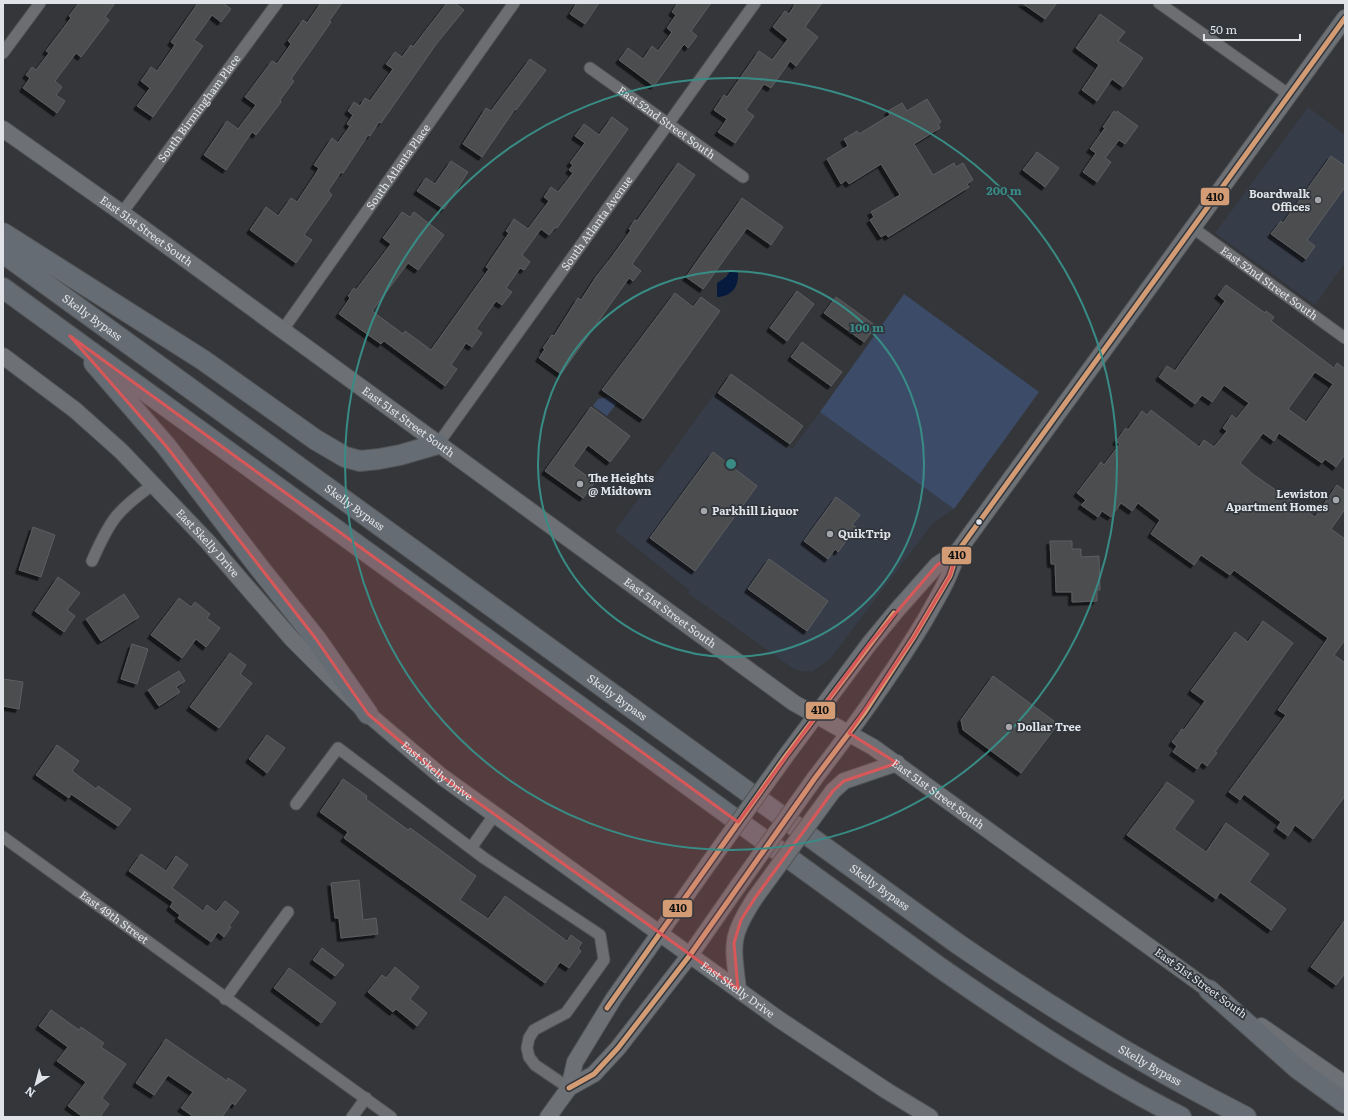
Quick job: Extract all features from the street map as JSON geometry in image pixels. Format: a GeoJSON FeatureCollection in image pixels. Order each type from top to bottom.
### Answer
{"type":"FeatureCollection","features":[{"type":"Feature","properties":{"kind":"highway"},"geometry":{"type":"LineString","coordinates":[[3,233],[203,360],[316,440],[345,457],[360,461],[379,459],[400,455],[438,444]]}},
{"type":"Feature","properties":{"kind":"highway","name":"Skelly Bypass"},"geometry":{"type":"LineString","coordinates":[[3,253],[958,944],[1029,993],[1131,1056],[1246,1117]]}},
{"type":"Feature","properties":{"kind":"highway"},"geometry":{"type":"LineString","coordinates":[[3,288],[939,967],[1015,1020],[1091,1066],[1181,1117]]}},
{"type":"Feature","properties":{"kind":"highway"},"geometry":{"type":"LineString","coordinates":[[70,336],[166,446],[316,639],[368,714]]}},
{"type":"Feature","properties":{"kind":"highway"},"geometry":{"type":"LineString","coordinates":[[1209,990],[1298,1069],[1345,1104]]}},
{"type":"Feature","properties":{"kind":"main road"},"geometry":{"type":"LineString","coordinates":[[569,1088],[594,1074],[618,1048],[690,955],[891,672],[950,576],[958,551],[1194,228],[1288,94],[1345,18]]}},
{"type":"Feature","properties":{"kind":"main road","name":"East 51st Street South"},"geometry":{"type":"LineString","coordinates":[[3,129],[122,213],[794,703],[867,742],[1209,990],[1345,1084]]}},
{"type":"Feature","properties":{"kind":"main road","name":"East Skelly Drive"},"geometry":{"type":"LineString","coordinates":[[3,356],[75,410],[154,484],[208,542],[292,639],[368,714],[441,776],[738,990],[848,1066],[930,1117]]}},
{"type":"Feature","properties":{"kind":"main road"},"geometry":{"type":"LineString","coordinates":[[548,1117],[569,1088],[575,1062],[614,998],[785,756],[869,644],[937,565],[958,551]]}},
{"type":"Feature","properties":{"kind":"main road"},"geometry":{"type":"LineString","coordinates":[[927,577],[920,605],[921,611],[927,615]]}},
{"type":"Feature","properties":{"kind":"main road"},"geometry":{"type":"LineString","coordinates":[[738,990],[734,943],[741,920],[756,898],[833,791],[844,781],[897,763]]}},
{"type":"Feature","properties":{"kind":"street"},"geometry":{"type":"LineString","coordinates":[[3,53],[40,3]]}},
{"type":"Feature","properties":{"kind":"street","name":"South Birmingham Place"},"geometry":{"type":"LineString","coordinates":[[122,213],[277,3]]}},
{"type":"Feature","properties":{"kind":"street","name":"South Atlanta Place"},"geometry":{"type":"LineString","coordinates":[[282,331],[514,3]]}},
{"type":"Feature","properties":{"kind":"street","name":"South Atlanta Avenue"},"geometry":{"type":"LineString","coordinates":[[438,444],[755,3]]}},
{"type":"Feature","properties":{"kind":"street"},"geometry":{"type":"LineString","coordinates":[[1159,3],[1288,94]]}},
{"type":"Feature","properties":{"kind":"street","name":"East 52nd Street South"},"geometry":{"type":"LineString","coordinates":[[590,68],[743,177]]}},
{"type":"Feature","properties":{"kind":"street","name":"East 52nd Street South"},"geometry":{"type":"LineString","coordinates":[[1194,228],[1345,338]]}},
{"type":"Feature","properties":{"kind":"street"},"geometry":{"type":"LineString","coordinates":[[92,561],[108,526],[121,509],[154,484]]}},
{"type":"Feature","properties":{"kind":"street"},"geometry":{"type":"LineString","coordinates":[[296,804],[338,748],[471,848],[600,935],[604,960],[566,1013],[534,1030],[529,1038],[529,1057],[535,1065],[569,1088]]}},
{"type":"Feature","properties":{"kind":"street"},"geometry":{"type":"LineString","coordinates":[[471,848],[495,814]]}},
{"type":"Feature","properties":{"kind":"street","name":"East 49th Street"},"geometry":{"type":"LineString","coordinates":[[3,837],[225,999],[366,1098],[390,1117]]}},
{"type":"Feature","properties":{"kind":"street"},"geometry":{"type":"LineString","coordinates":[[225,999],[288,912]]}},
{"type":"Feature","properties":{"kind":"street"},"geometry":{"type":"LineString","coordinates":[[352,1117],[366,1098]]}},
{"type":"Feature","properties":{"kind":"highlighted area"},"geometry":{"type":"Polygon","coordinates":[[[70,336],[738,822],[869,644],[937,565],[958,551],[950,576],[914,637],[849,733],[897,763],[844,781],[833,791],[755,898],[741,920],[734,943],[738,989],[441,776],[368,714],[316,639],[166,446],[70,336]]]}},
{"type":"Feature","properties":{"kind":"shaded area"},"geometry":{"type":"Polygon","coordinates":[[[1308,107],[1345,135],[1345,263],[1315,305],[1215,233],[1308,107]]]}},
{"type":"Feature","properties":{"kind":"shaded area"},"geometry":{"type":"Polygon","coordinates":[[[730,271],[735,271],[738,273],[737,283],[733,291],[722,297],[717,297],[717,283],[726,277],[730,271]]]}},
{"type":"Feature","properties":{"kind":"shaded area"},"geometry":{"type":"Polygon","coordinates":[[[904,294],[1039,392],[954,509],[820,412],[904,294]]]}},
{"type":"Feature","properties":{"kind":"shaded area","name":"QuikTrip"},"geometry":{"type":"Polygon","coordinates":[[[715,393],[792,449],[820,412],[954,509],[933,523],[830,659],[812,672],[792,668],[688,593],[690,591],[615,531],[715,393]]]}},
{"type":"Feature","properties":{"kind":"shaded area"},"geometry":{"type":"Polygon","coordinates":[[[608,397],[617,403],[607,416],[593,406],[598,399],[608,397]]]}},
{"type":"Feature","properties":{"kind":"building"},"geometry":{"type":"Polygon","coordinates":[[[79,3],[115,3],[105,17],[109,20],[81,57],[76,53],[55,81],[62,87],[56,95],[65,101],[57,113],[23,88],[30,78],[26,75],[32,67],[36,70],[49,53],[46,51],[71,18],[69,16],[79,3]]]}},
{"type":"Feature","properties":{"kind":"building"},"geometry":{"type":"Polygon","coordinates":[[[198,3],[223,3],[231,9],[221,22],[212,15],[194,40],[203,46],[153,117],[137,106],[150,88],[141,81],[151,67],[157,71],[175,45],[171,42],[198,3]]]}},
{"type":"Feature","properties":{"kind":"building"},"geometry":{"type":"Polygon","coordinates":[[[321,3],[342,3],[329,21],[331,22],[291,79],[294,81],[280,100],[281,102],[256,135],[252,132],[226,170],[204,155],[227,121],[238,129],[256,105],[245,97],[272,61],[277,64],[291,44],[288,41],[303,20],[307,23],[321,3]]]}},
{"type":"Feature","properties":{"kind":"building"},"geometry":{"type":"Polygon","coordinates":[[[447,3],[455,3],[464,10],[437,43],[381,123],[379,122],[370,136],[368,135],[343,173],[341,172],[328,191],[332,195],[304,235],[312,240],[296,263],[250,230],[266,207],[278,216],[291,198],[297,202],[319,168],[314,165],[332,138],[338,143],[350,126],[347,124],[353,115],[348,111],[354,102],[360,106],[365,98],[370,101],[393,69],[386,64],[395,52],[402,57],[411,45],[413,47],[447,3]]]}},
{"type":"Feature","properties":{"kind":"building"},"geometry":{"type":"Polygon","coordinates":[[[577,3],[599,3],[585,24],[570,14],[577,3]]]}},
{"type":"Feature","properties":{"kind":"building"},"geometry":{"type":"Polygon","coordinates":[[[678,3],[711,3],[691,31],[697,36],[688,48],[684,44],[654,86],[619,60],[628,48],[643,59],[652,46],[658,51],[672,32],[667,28],[676,15],[672,12],[678,3]]]}},
{"type":"Feature","properties":{"kind":"building"},"geometry":{"type":"Polygon","coordinates":[[[796,3],[822,3],[805,27],[818,37],[796,66],[790,61],[771,88],[764,84],[746,110],[754,116],[735,143],[718,132],[727,119],[714,110],[724,95],[727,97],[759,51],[772,60],[788,39],[773,27],[785,11],[789,14],[796,3]]]}},
{"type":"Feature","properties":{"kind":"building"},"geometry":{"type":"Polygon","coordinates":[[[1022,3],[1057,3],[1045,19],[1022,3]]]}},
{"type":"Feature","properties":{"kind":"building"},"geometry":{"type":"Polygon","coordinates":[[[1100,14],[1125,32],[1118,41],[1143,58],[1123,87],[1112,79],[1097,101],[1082,90],[1099,65],[1076,48],[1100,14]]]}},
{"type":"Feature","properties":{"kind":"building"},"geometry":{"type":"Polygon","coordinates":[[[530,59],[546,70],[516,110],[515,109],[482,157],[463,144],[486,108],[491,111],[530,59]]]}},
{"type":"Feature","properties":{"kind":"building"},"geometry":{"type":"Polygon","coordinates":[[[927,99],[941,122],[938,124],[940,128],[914,144],[933,175],[954,163],[956,167],[963,163],[973,180],[967,184],[969,187],[888,237],[886,234],[881,237],[870,220],[874,217],[871,212],[900,195],[881,164],[849,184],[846,180],[841,184],[827,159],[848,146],[844,139],[857,131],[859,134],[890,115],[888,111],[902,103],[907,111],[927,99]]]}},
{"type":"Feature","properties":{"kind":"building"},"geometry":{"type":"Polygon","coordinates":[[[1114,111],[1116,113],[1117,111],[1138,126],[1125,144],[1119,140],[1105,158],[1111,162],[1097,182],[1083,172],[1096,153],[1090,149],[1105,128],[1103,127],[1114,111]]]}},
{"type":"Feature","properties":{"kind":"building"},"geometry":{"type":"Polygon","coordinates":[[[612,117],[628,129],[557,228],[556,227],[549,235],[541,229],[522,255],[530,262],[524,270],[520,268],[506,288],[512,292],[502,305],[496,301],[476,329],[482,333],[472,347],[466,343],[451,365],[457,369],[445,386],[384,341],[381,344],[339,314],[350,298],[348,296],[354,288],[356,290],[391,244],[383,238],[402,212],[410,217],[414,212],[444,235],[418,270],[408,263],[372,311],[403,334],[405,331],[431,350],[489,269],[486,267],[509,233],[506,231],[514,219],[528,229],[549,201],[544,197],[551,187],[558,192],[573,173],[569,170],[573,165],[570,163],[585,143],[575,136],[584,124],[599,135],[612,117]]]}},
{"type":"Feature","properties":{"kind":"building"},"geometry":{"type":"Polygon","coordinates":[[[1037,152],[1059,168],[1045,187],[1023,170],[1037,152]]]}},
{"type":"Feature","properties":{"kind":"building","name":"Boardwalk Offices"},"geometry":{"type":"Polygon","coordinates":[[[1331,156],[1345,166],[1345,187],[1307,240],[1315,246],[1306,259],[1271,234],[1281,221],[1283,223],[1331,156]]]}},
{"type":"Feature","properties":{"kind":"building"},"geometry":{"type":"Polygon","coordinates":[[[451,161],[468,172],[444,209],[417,191],[426,178],[435,184],[451,161]]]}},
{"type":"Feature","properties":{"kind":"building"},"geometry":{"type":"Polygon","coordinates":[[[678,163],[695,175],[632,264],[641,271],[633,281],[629,278],[561,374],[539,358],[545,349],[543,348],[552,335],[554,336],[578,298],[581,300],[631,230],[629,229],[635,220],[637,221],[678,163]]]}},
{"type":"Feature","properties":{"kind":"building"},"geometry":{"type":"Polygon","coordinates":[[[742,198],[783,227],[771,245],[747,228],[703,289],[686,277],[742,198]]]}},
{"type":"Feature","properties":{"kind":"building"},"geometry":{"type":"Polygon","coordinates":[[[1226,285],[1265,313],[1266,311],[1274,317],[1271,321],[1334,368],[1337,363],[1345,369],[1345,454],[1336,467],[1325,459],[1322,463],[1279,433],[1274,441],[1263,433],[1240,463],[1254,475],[1315,517],[1337,485],[1345,491],[1345,509],[1331,529],[1345,539],[1345,640],[1334,655],[1345,663],[1345,796],[1313,839],[1295,825],[1288,836],[1277,828],[1281,822],[1244,794],[1240,800],[1229,792],[1286,715],[1278,710],[1328,638],[1234,570],[1230,575],[1201,555],[1194,565],[1151,534],[1160,520],[1138,503],[1132,511],[1121,503],[1111,517],[1102,511],[1098,517],[1081,505],[1086,500],[1077,493],[1101,462],[1104,465],[1120,444],[1116,441],[1126,428],[1128,430],[1142,411],[1147,415],[1151,410],[1199,447],[1204,440],[1214,447],[1227,431],[1223,428],[1232,415],[1236,419],[1249,403],[1224,385],[1212,402],[1202,395],[1195,404],[1159,377],[1167,366],[1175,371],[1225,301],[1218,295],[1226,285]],[[1315,372],[1288,409],[1306,422],[1333,384],[1315,372]]]}},
{"type":"Feature","properties":{"kind":"building"},"geometry":{"type":"Polygon","coordinates":[[[797,291],[814,304],[787,341],[770,328],[797,291]]]}},
{"type":"Feature","properties":{"kind":"building"},"geometry":{"type":"Polygon","coordinates":[[[675,293],[693,307],[701,297],[720,311],[643,419],[602,390],[675,293]]]}},
{"type":"Feature","properties":{"kind":"building"},"geometry":{"type":"Polygon","coordinates":[[[836,297],[876,326],[864,342],[824,313],[836,297]]]}},
{"type":"Feature","properties":{"kind":"building"},"geometry":{"type":"Polygon","coordinates":[[[802,342],[842,372],[831,386],[791,357],[802,342]]]}},
{"type":"Feature","properties":{"kind":"building"},"geometry":{"type":"Polygon","coordinates":[[[731,374],[803,426],[790,444],[718,393],[731,374]]]}},
{"type":"Feature","properties":{"kind":"building"},"geometry":{"type":"Polygon","coordinates":[[[591,407],[630,436],[610,462],[588,445],[573,466],[595,482],[583,498],[545,471],[591,407]]]}},
{"type":"Feature","properties":{"kind":"building","name":"Parkhill Liquor"},"geometry":{"type":"Polygon","coordinates":[[[713,452],[757,486],[695,571],[650,538],[713,452]]]}},
{"type":"Feature","properties":{"kind":"building","name":"QuikTrip"},"geometry":{"type":"Polygon","coordinates":[[[836,497],[860,515],[852,525],[856,527],[838,552],[835,549],[828,559],[804,541],[836,497]]]}},
{"type":"Feature","properties":{"kind":"building"},"geometry":{"type":"Polygon","coordinates":[[[33,527],[55,535],[41,577],[19,570],[33,527]]]}},
{"type":"Feature","properties":{"kind":"building"},"geometry":{"type":"Polygon","coordinates":[[[1050,541],[1072,541],[1072,549],[1081,549],[1081,557],[1099,556],[1100,590],[1097,590],[1097,601],[1072,602],[1072,592],[1056,592],[1055,564],[1051,564],[1050,541]]]}},
{"type":"Feature","properties":{"kind":"building"},"geometry":{"type":"Polygon","coordinates":[[[769,559],[828,601],[807,631],[748,589],[769,559]]]}},
{"type":"Feature","properties":{"kind":"building"},"geometry":{"type":"Polygon","coordinates":[[[58,577],[80,593],[67,610],[75,616],[64,632],[35,611],[58,577]]]}},
{"type":"Feature","properties":{"kind":"building"},"geometry":{"type":"Polygon","coordinates":[[[124,594],[139,617],[101,641],[86,619],[124,594]]]}},
{"type":"Feature","properties":{"kind":"building"},"geometry":{"type":"Polygon","coordinates":[[[179,598],[191,607],[195,602],[210,614],[207,618],[220,628],[206,647],[196,639],[182,658],[151,635],[179,598]]]}},
{"type":"Feature","properties":{"kind":"building"},"geometry":{"type":"Polygon","coordinates":[[[1263,621],[1293,643],[1215,752],[1217,753],[1207,766],[1202,762],[1197,769],[1173,752],[1177,746],[1172,742],[1182,729],[1184,730],[1205,701],[1191,691],[1235,632],[1248,642],[1263,621]]]}},
{"type":"Feature","properties":{"kind":"building"},"geometry":{"type":"Polygon","coordinates":[[[132,644],[148,649],[137,684],[121,679],[132,644]]]}},
{"type":"Feature","properties":{"kind":"building"},"geometry":{"type":"Polygon","coordinates":[[[230,653],[246,665],[240,674],[252,683],[219,728],[190,707],[230,653]]]}},
{"type":"Feature","properties":{"kind":"building"},"geometry":{"type":"Polygon","coordinates":[[[179,671],[185,681],[176,687],[180,692],[159,706],[148,690],[179,671]]]}},
{"type":"Feature","properties":{"kind":"building","name":"Dollar Tree"},"geometry":{"type":"Polygon","coordinates":[[[993,676],[1058,724],[1021,773],[963,730],[961,720],[993,676]]]}},
{"type":"Feature","properties":{"kind":"building"},"geometry":{"type":"Polygon","coordinates":[[[3,679],[23,682],[19,709],[3,706],[3,679]]]}},
{"type":"Feature","properties":{"kind":"building"},"geometry":{"type":"Polygon","coordinates":[[[267,735],[285,748],[267,773],[249,759],[267,735]]]}},
{"type":"Feature","properties":{"kind":"building"},"geometry":{"type":"Polygon","coordinates":[[[57,745],[79,761],[72,771],[96,789],[98,786],[131,809],[118,826],[71,794],[69,798],[36,775],[57,745]]]}},
{"type":"Feature","properties":{"kind":"building"},"geometry":{"type":"Polygon","coordinates":[[[343,779],[367,796],[366,799],[408,830],[410,828],[476,876],[460,900],[488,919],[505,896],[567,941],[571,935],[582,943],[578,948],[581,951],[569,968],[560,962],[545,983],[344,838],[348,832],[320,812],[343,779]]]}},
{"type":"Feature","properties":{"kind":"building"},"geometry":{"type":"Polygon","coordinates":[[[1167,782],[1194,801],[1174,829],[1206,852],[1226,823],[1269,854],[1249,882],[1286,909],[1271,930],[1220,892],[1216,899],[1127,835],[1167,782]]]}},
{"type":"Feature","properties":{"kind":"building"},"geometry":{"type":"Polygon","coordinates":[[[141,854],[166,871],[176,856],[188,865],[172,888],[203,911],[207,905],[216,912],[225,901],[239,912],[229,926],[231,927],[224,937],[218,932],[211,942],[178,918],[180,915],[170,907],[173,902],[129,871],[141,854]]]}},
{"type":"Feature","properties":{"kind":"building"},"geometry":{"type":"Polygon","coordinates":[[[359,880],[363,920],[376,918],[378,934],[341,938],[339,918],[335,918],[331,883],[359,880]]]}},
{"type":"Feature","properties":{"kind":"building"},"geometry":{"type":"Polygon","coordinates":[[[1345,920],[1345,973],[1336,985],[1311,967],[1345,920]]]}},
{"type":"Feature","properties":{"kind":"building"},"geometry":{"type":"Polygon","coordinates":[[[322,948],[344,965],[335,976],[313,960],[322,948]]]}},
{"type":"Feature","properties":{"kind":"building"},"geometry":{"type":"Polygon","coordinates":[[[395,967],[419,987],[410,999],[427,1013],[417,1026],[396,1009],[393,1012],[368,992],[382,975],[386,978],[395,967]]]}},
{"type":"Feature","properties":{"kind":"building"},"geometry":{"type":"Polygon","coordinates":[[[289,968],[336,1003],[321,1023],[274,988],[289,968]]]}},
{"type":"Feature","properties":{"kind":"building"},"geometry":{"type":"Polygon","coordinates":[[[51,1010],[79,1030],[81,1027],[104,1043],[101,1047],[126,1064],[102,1098],[109,1104],[100,1117],[83,1117],[68,1106],[86,1082],[57,1061],[68,1047],[39,1026],[51,1010]]]}},
{"type":"Feature","properties":{"kind":"building"},"geometry":{"type":"Polygon","coordinates":[[[166,1039],[227,1081],[228,1078],[246,1090],[235,1105],[232,1103],[222,1117],[194,1117],[181,1108],[193,1092],[168,1075],[154,1095],[136,1083],[166,1039]]]}},
{"type":"Feature","properties":{"kind":"transit line","name":"410"},"geometry":{"type":"LineString","coordinates":[[569,1088],[594,1074],[618,1048],[690,955],[815,778],[865,712],[914,637],[950,576],[958,551],[1345,18]]}},
{"type":"Feature","properties":{"kind":"transit line","name":"410"},"geometry":{"type":"LineString","coordinates":[[607,1008],[785,757],[894,613]]}},
{"type":"Feature","properties":{"kind":"place","name":"Boardwalk Offices"},"geometry":{"type":"Point","coordinates":[1318,200]}},
{"type":"Feature","properties":{"kind":"place","name":"The Heights @ Midtown"},"geometry":{"type":"Point","coordinates":[580,484]}},
{"type":"Feature","properties":{"kind":"place","name":"Lewiston Apartment Homes"},"geometry":{"type":"Point","coordinates":[1336,500]}},
{"type":"Feature","properties":{"kind":"place","name":"Parkhill Liquor"},"geometry":{"type":"Point","coordinates":[704,511]}},
{"type":"Feature","properties":{"kind":"place","name":"QuikTrip"},"geometry":{"type":"Point","coordinates":[830,534]}},
{"type":"Feature","properties":{"kind":"place","name":"Dollar Tree"},"geometry":{"type":"Point","coordinates":[1009,727]}}]}
